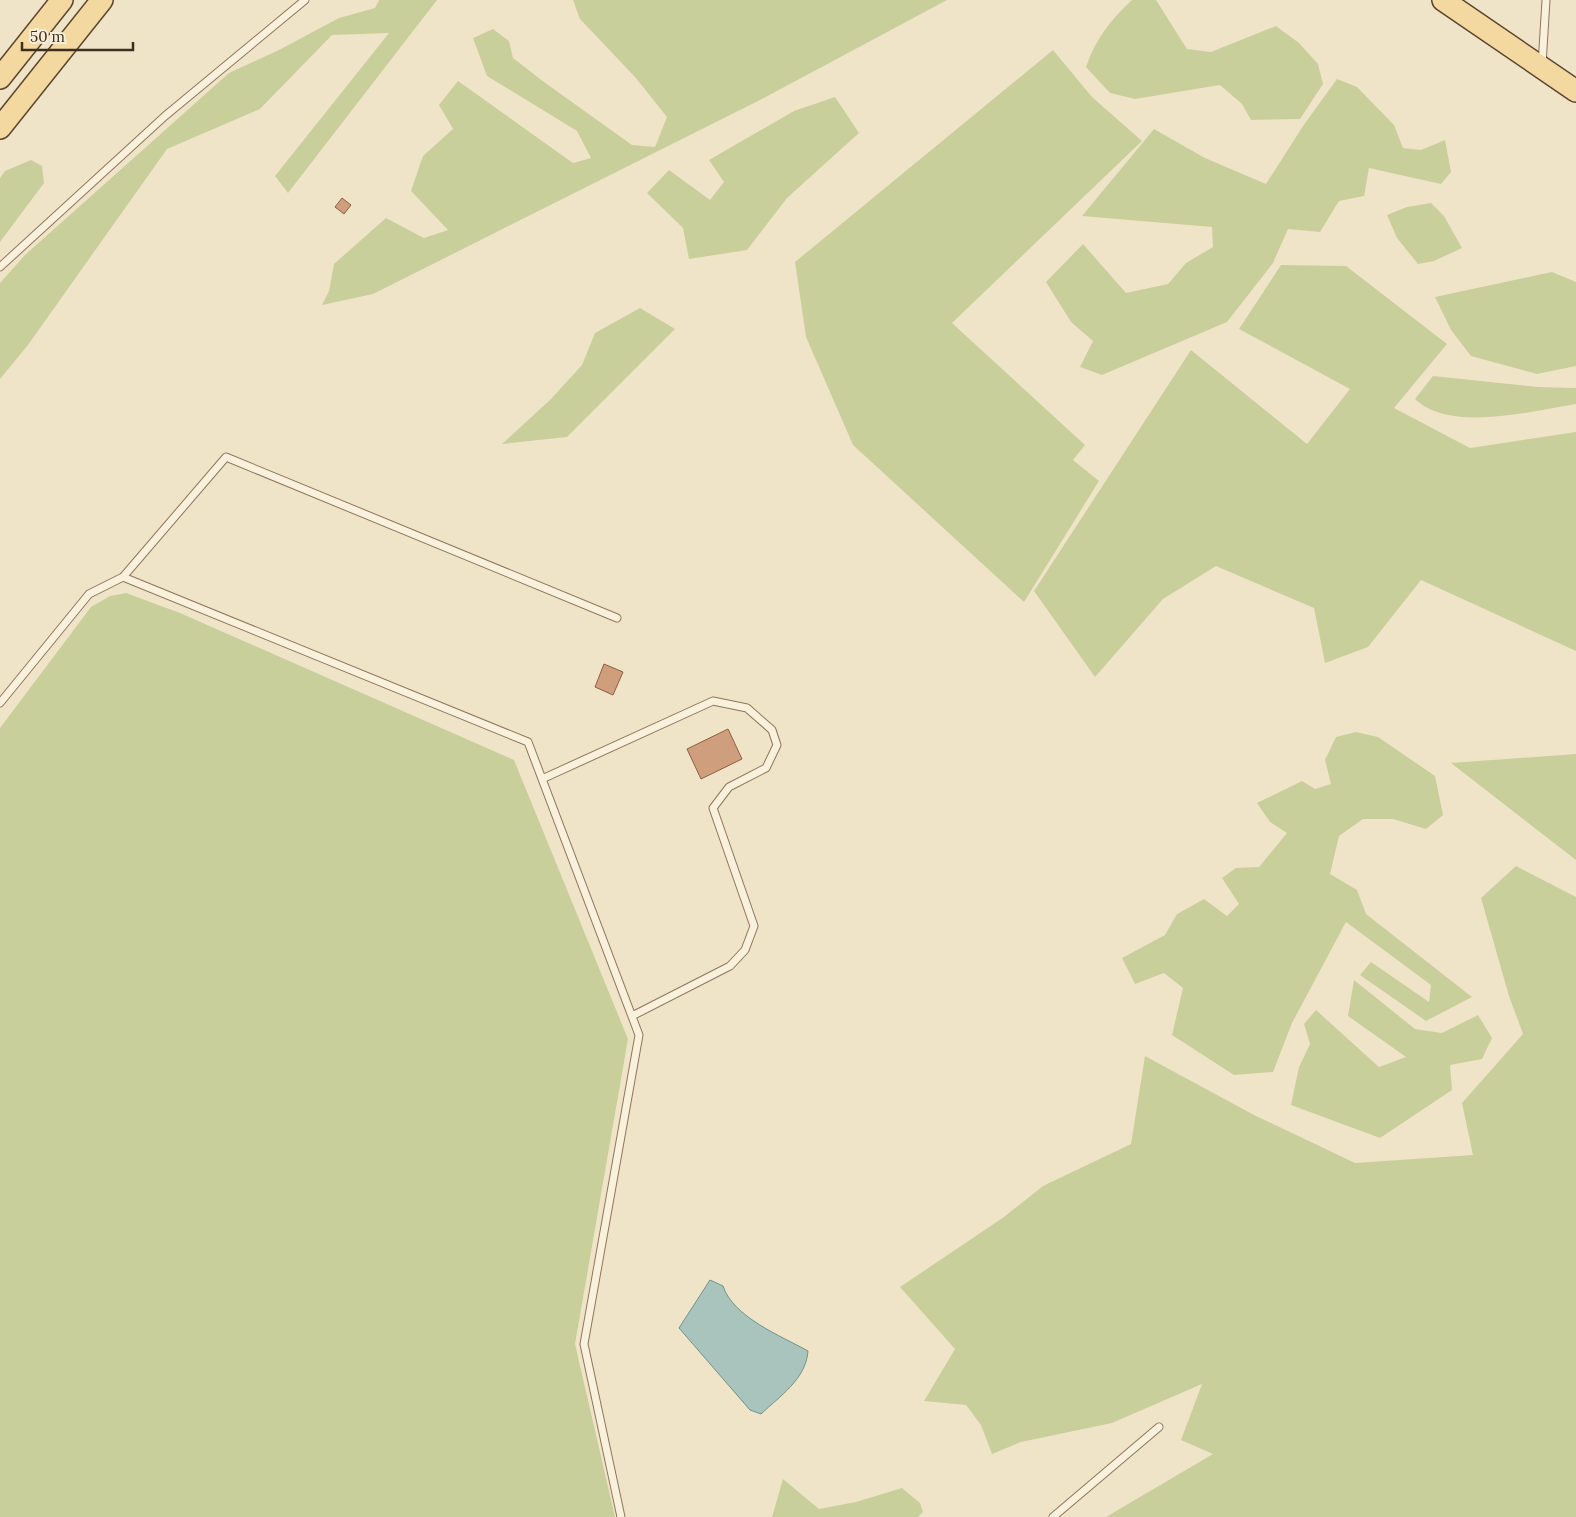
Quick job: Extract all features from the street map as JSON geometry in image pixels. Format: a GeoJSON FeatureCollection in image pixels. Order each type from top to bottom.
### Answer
{"type":"FeatureCollection","features":[{"type":"Feature","properties":{"kind":"main road"},"geometry":{"type":"LineString","coordinates":[[0,128],[102,0]]}},
{"type":"Feature","properties":{"kind":"main road"},"geometry":{"type":"LineString","coordinates":[[1443,0],[1576,92]]}},
{"type":"Feature","properties":{"kind":"main road"},"geometry":{"type":"LineString","coordinates":[[1,77],[55,4]]}},
{"type":"Feature","properties":{"kind":"lane"},"geometry":{"type":"LineString","coordinates":[[0,267],[165,116],[305,0]]}},
{"type":"Feature","properties":{"kind":"lane"},"geometry":{"type":"LineString","coordinates":[[1542,68],[1546,0]]}},
{"type":"Feature","properties":{"kind":"lane"},"geometry":{"type":"LineString","coordinates":[[0,703],[89,594],[123,577],[226,457],[618,618]]}},
{"type":"Feature","properties":{"kind":"lane"},"geometry":{"type":"LineString","coordinates":[[123,577],[528,742],[639,1035],[584,1344],[621,1517]]}},
{"type":"Feature","properties":{"kind":"lane"},"geometry":{"type":"LineString","coordinates":[[542,779],[713,701],[746,708],[772,730],[777,746],[766,768],[729,787],[713,808],[754,926],[745,950],[730,966],[632,1016]]}},
{"type":"Feature","properties":{"kind":"lane"},"geometry":{"type":"LineString","coordinates":[[1053,1517],[1159,1427]]}},
{"type":"Feature","properties":{"kind":"green space"},"geometry":{"type":"Polygon","coordinates":[[[379,0],[437,0],[288,193],[275,176],[389,33],[332,35],[260,109],[167,149],[28,345],[0,379],[0,283],[25,255],[229,73],[279,50],[339,18],[375,8],[379,0]]]}},
{"type":"Feature","properties":{"kind":"green space"},"geometry":{"type":"Polygon","coordinates":[[[573,0],[947,0],[760,100],[373,294],[322,305],[329,291],[334,264],[386,218],[424,238],[448,230],[411,191],[423,156],[453,129],[439,105],[458,81],[573,163],[591,158],[577,131],[487,76],[473,38],[493,29],[509,41],[513,58],[544,82],[632,145],[655,147],[667,117],[635,77],[580,19],[573,0]]]}},
{"type":"Feature","properties":{"kind":"green space"},"geometry":{"type":"Polygon","coordinates":[[[1132,0],[1156,0],[1187,49],[1211,52],[1276,26],[1299,43],[1318,64],[1323,84],[1300,119],[1251,120],[1242,104],[1220,85],[1135,99],[1110,93],[1086,67],[1104,30],[1132,0]]]}},
{"type":"Feature","properties":{"kind":"green space"},"geometry":{"type":"Polygon","coordinates":[[[1053,50],[1092,97],[1142,141],[952,323],[1085,445],[1073,460],[1099,481],[1024,602],[853,445],[806,337],[795,262],[1053,50]]]}},
{"type":"Feature","properties":{"kind":"green space"},"geometry":{"type":"Polygon","coordinates":[[[1337,79],[1357,87],[1394,125],[1403,148],[1421,150],[1445,140],[1451,172],[1441,184],[1369,168],[1364,196],[1339,201],[1320,232],[1288,229],[1273,263],[1227,322],[1102,375],[1080,367],[1093,341],[1071,322],[1046,282],[1083,244],[1126,293],[1168,284],[1186,263],[1213,247],[1212,227],[1082,216],[1154,129],[1205,158],[1266,184],[1303,126],[1337,79]]]}},
{"type":"Feature","properties":{"kind":"green space"},"geometry":{"type":"Polygon","coordinates":[[[835,97],[859,133],[787,198],[747,250],[689,259],[683,228],[647,193],[669,170],[710,200],[724,182],[709,160],[794,111],[835,97]]]}},
{"type":"Feature","properties":{"kind":"green space"},"geometry":{"type":"Polygon","coordinates":[[[31,160],[42,166],[44,183],[0,242],[0,178],[5,171],[31,160]]]}},
{"type":"Feature","properties":{"kind":"green space"},"geometry":{"type":"Polygon","coordinates":[[[1431,203],[1444,216],[1462,248],[1434,261],[1418,264],[1397,238],[1387,215],[1407,207],[1431,203]]]}},
{"type":"Feature","properties":{"kind":"green space"},"geometry":{"type":"Polygon","coordinates":[[[1281,265],[1346,266],[1447,344],[1394,408],[1470,448],[1576,432],[1576,651],[1421,580],[1368,647],[1325,663],[1314,608],[1216,566],[1163,599],[1095,677],[1034,591],[1191,350],[1307,444],[1350,389],[1239,329],[1281,265]]]}},
{"type":"Feature","properties":{"kind":"green space"},"geometry":{"type":"Polygon","coordinates":[[[1552,272],[1576,282],[1576,366],[1537,374],[1471,356],[1451,330],[1435,297],[1552,272]]]}},
{"type":"Feature","properties":{"kind":"green space"},"geometry":{"type":"Polygon","coordinates":[[[640,308],[675,329],[567,437],[502,444],[551,399],[582,365],[595,333],[640,308]]]}},
{"type":"Feature","properties":{"kind":"green space"},"geometry":{"type":"Polygon","coordinates":[[[1433,376],[1538,387],[1576,388],[1576,404],[1492,417],[1449,415],[1430,409],[1415,399],[1433,376]]]}},
{"type":"Feature","properties":{"kind":"green space"},"geometry":{"type":"Polygon","coordinates":[[[126,593],[180,613],[514,760],[628,1039],[575,1344],[615,1517],[0,1517],[0,728],[91,607],[110,596],[126,593]]]}},
{"type":"Feature","properties":{"kind":"green space"},"geometry":{"type":"Polygon","coordinates":[[[1356,732],[1378,737],[1435,776],[1443,815],[1426,829],[1393,819],[1363,819],[1339,836],[1330,874],[1357,890],[1366,914],[1472,997],[1426,1021],[1360,975],[1371,962],[1429,1002],[1431,985],[1346,922],[1292,1023],[1273,1072],[1234,1075],[1172,1035],[1183,988],[1164,973],[1135,984],[1122,958],[1165,935],[1177,914],[1204,899],[1227,916],[1239,904],[1222,878],[1236,868],[1259,867],[1287,833],[1270,822],[1257,803],[1302,781],[1315,789],[1331,784],[1325,760],[1336,737],[1356,732]]]}},
{"type":"Feature","properties":{"kind":"green space"},"geometry":{"type":"Polygon","coordinates":[[[1576,754],[1576,860],[1451,763],[1576,754]]]}},
{"type":"Feature","properties":{"kind":"green space"},"geometry":{"type":"Polygon","coordinates":[[[1516,866],[1576,897],[1576,1517],[1106,1517],[1213,1454],[1181,1440],[1202,1384],[1112,1423],[1021,1442],[992,1454],[981,1425],[966,1405],[924,1401],[955,1349],[900,1287],[1004,1217],[1043,1186],[1131,1144],[1145,1056],[1254,1115],[1355,1163],[1473,1155],[1462,1103],[1523,1034],[1509,996],[1481,898],[1516,866]]]}},
{"type":"Feature","properties":{"kind":"green space"},"geometry":{"type":"Polygon","coordinates":[[[1354,980],[1415,1029],[1442,1033],[1478,1015],[1492,1038],[1482,1059],[1450,1065],[1452,1090],[1380,1138],[1291,1105],[1299,1067],[1310,1044],[1304,1024],[1316,1010],[1379,1067],[1406,1057],[1348,1016],[1354,980]]]}},
{"type":"Feature","properties":{"kind":"green space"},"geometry":{"type":"Polygon","coordinates":[[[783,1479],[819,1509],[856,1502],[902,1488],[920,1503],[923,1512],[918,1517],[772,1517],[783,1479]]]}},
{"type":"Feature","properties":{"kind":"water"},"geometry":{"type":"Polygon","coordinates":[[[710,1280],[723,1286],[728,1297],[747,1316],[808,1351],[806,1361],[797,1378],[784,1394],[761,1414],[750,1410],[679,1328],[710,1280]]]}},
{"type":"Feature","properties":{"kind":"building"},"geometry":{"type":"Polygon","coordinates":[[[342,198],[351,205],[344,214],[335,207],[342,198]]]}},
{"type":"Feature","properties":{"kind":"building"},"geometry":{"type":"Polygon","coordinates":[[[604,664],[623,672],[613,695],[595,687],[604,664]]]}},
{"type":"Feature","properties":{"kind":"building"},"geometry":{"type":"Polygon","coordinates":[[[728,729],[742,759],[701,779],[687,749],[728,729]]]}}]}
